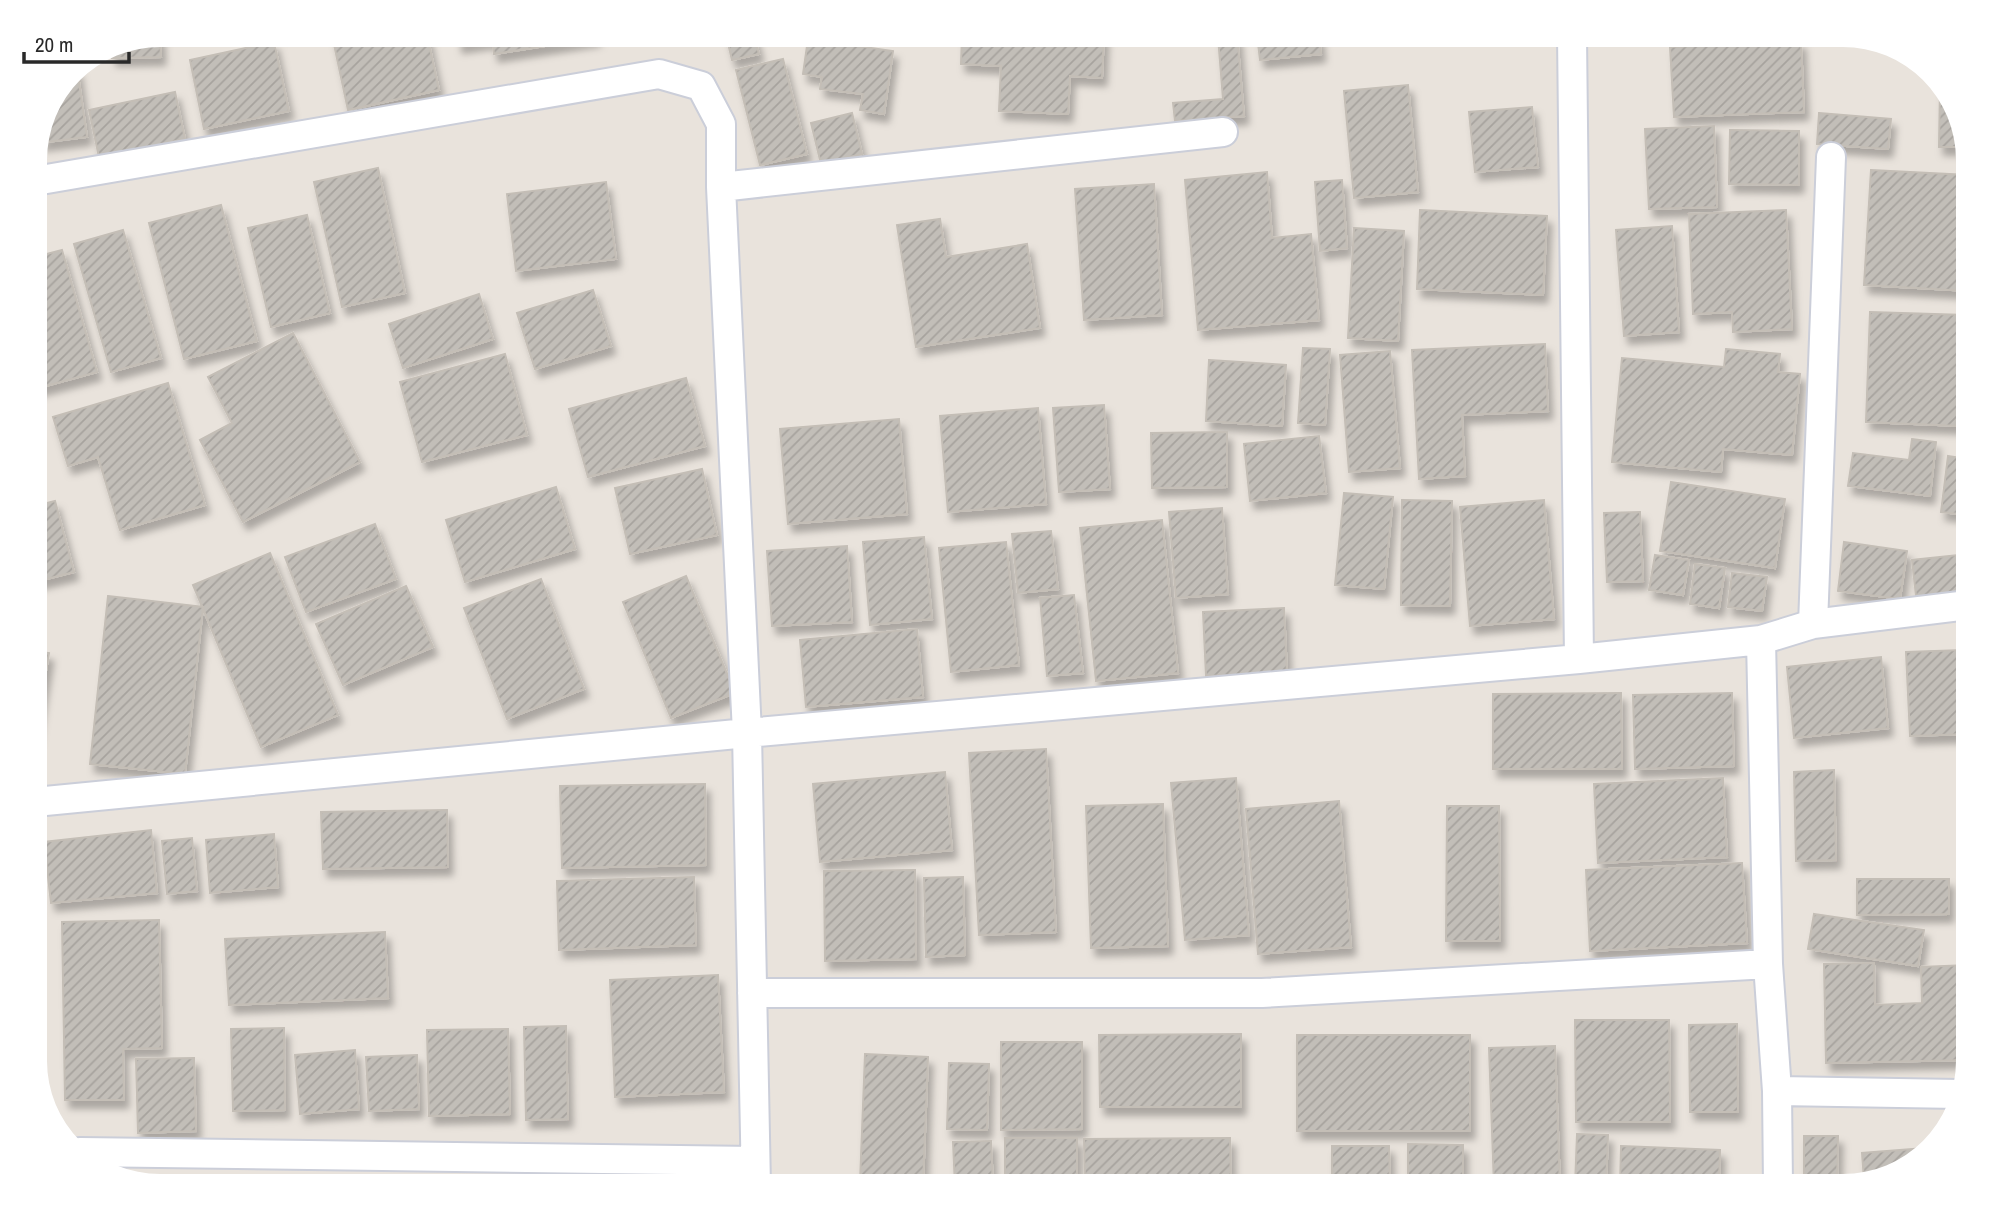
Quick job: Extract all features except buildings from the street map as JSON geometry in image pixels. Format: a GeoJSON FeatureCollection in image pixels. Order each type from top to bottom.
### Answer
{"type":"FeatureCollection","features":[{"type":"Feature","properties":{"kind":"street"},"geometry":{"type":"LineString","coordinates":[[1572,47],[1579,659]]}},
{"type":"Feature","properties":{"kind":"street"},"geometry":{"type":"LineString","coordinates":[[47,179],[659,74],[701,86],[721,124],[721,187],[747,733],[755,1173],[95,1152]]}},
{"type":"Feature","properties":{"kind":"street"},"geometry":{"type":"LineString","coordinates":[[721,187],[1223,132]]}},
{"type":"Feature","properties":{"kind":"street"},"geometry":{"type":"LineString","coordinates":[[1813,624],[1831,157]]}},
{"type":"Feature","properties":{"kind":"street"},"geometry":{"type":"LineString","coordinates":[[47,801],[747,733],[1579,659],[1761,640],[1813,624],[1956,606]]}},
{"type":"Feature","properties":{"kind":"street"},"geometry":{"type":"LineString","coordinates":[[1761,640],[1768,964],[1777,1091],[1778,1174]]}},
{"type":"Feature","properties":{"kind":"street"},"geometry":{"type":"LineString","coordinates":[[752,993],[1262,993],[1768,964]]}},
{"type":"Feature","properties":{"kind":"street"},"geometry":{"type":"LineString","coordinates":[[1777,1091],[1951,1094]]}}]}
